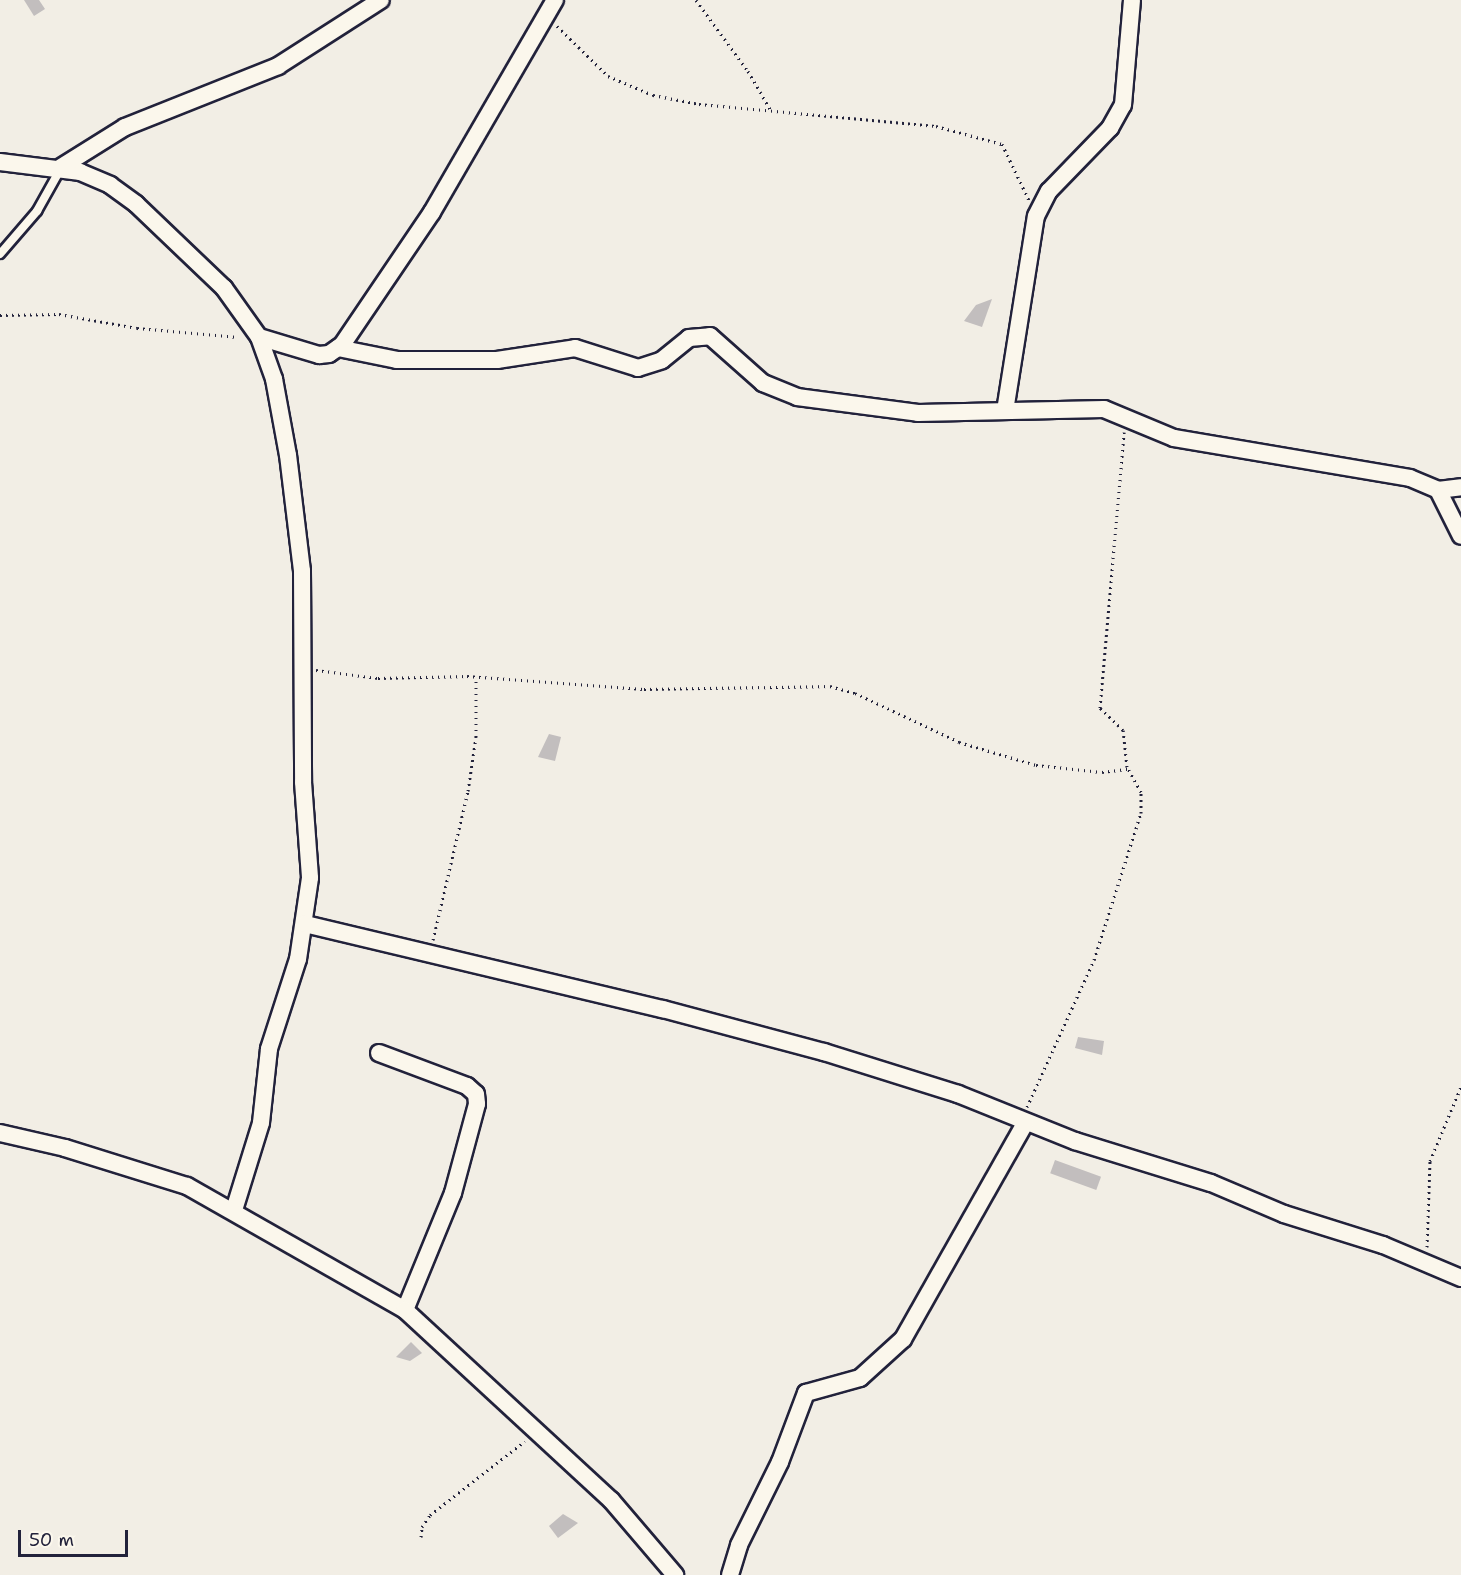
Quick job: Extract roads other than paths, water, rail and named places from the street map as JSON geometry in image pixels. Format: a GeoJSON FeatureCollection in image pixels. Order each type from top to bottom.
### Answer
{"type":"FeatureCollection","features":[{"type":"Feature","properties":{"kind":"street"},"geometry":{"type":"LineString","coordinates":[[62,167],[125,127],[278,66],[381,0]]}},
{"type":"Feature","properties":{"kind":"street"},"geometry":{"type":"LineString","coordinates":[[338,348],[432,212],[555,0]]}},
{"type":"Feature","properties":{"kind":"street"},"geometry":{"type":"LineString","coordinates":[[1005,411],[1036,216],[1048,191],[1110,128],[1123,105],[1132,0]]}},
{"type":"Feature","properties":{"kind":"street"},"geometry":{"type":"LineString","coordinates":[[0,162],[62,167],[110,185],[152,217],[224,288],[259,337],[274,379],[296,506],[302,571],[304,832],[310,878],[298,959],[269,1049],[259,1133],[234,1210]]}},
{"type":"Feature","properties":{"kind":"street"},"geometry":{"type":"LineString","coordinates":[[259,337],[319,355],[338,348],[397,360],[497,360],[575,348],[638,368],[662,360],[689,338],[710,336],[763,383],[797,397],[918,413],[1087,408],[1125,415],[1174,438],[1383,472],[1419,480],[1438,490],[1461,487]]}},
{"type":"Feature","properties":{"kind":"street"},"geometry":{"type":"LineString","coordinates":[[1438,490],[1461,536]]}},
{"type":"Feature","properties":{"kind":"street"},"geometry":{"type":"LineString","coordinates":[[304,924],[663,1009],[824,1052],[958,1094],[1022,1121],[1210,1183],[1284,1214],[1428,1264],[1461,1278]]}},
{"type":"Feature","properties":{"kind":"street"},"geometry":{"type":"LineString","coordinates":[[379,1053],[467,1086],[476,1094],[477,1104],[453,1193],[405,1310]]}},
{"type":"Feature","properties":{"kind":"street"},"geometry":{"type":"LineString","coordinates":[[730,1575],[739,1545],[780,1462],[806,1393],[860,1378],[903,1339],[1022,1121]]}},
{"type":"Feature","properties":{"kind":"street"},"geometry":{"type":"LineString","coordinates":[[0,1133],[65,1148],[187,1186],[234,1210],[405,1310],[611,1500],[675,1575]]}},
{"type":"Feature","properties":{"kind":"lane"},"geometry":{"type":"LineString","coordinates":[[0,254],[37,211],[62,167]]}}]}
